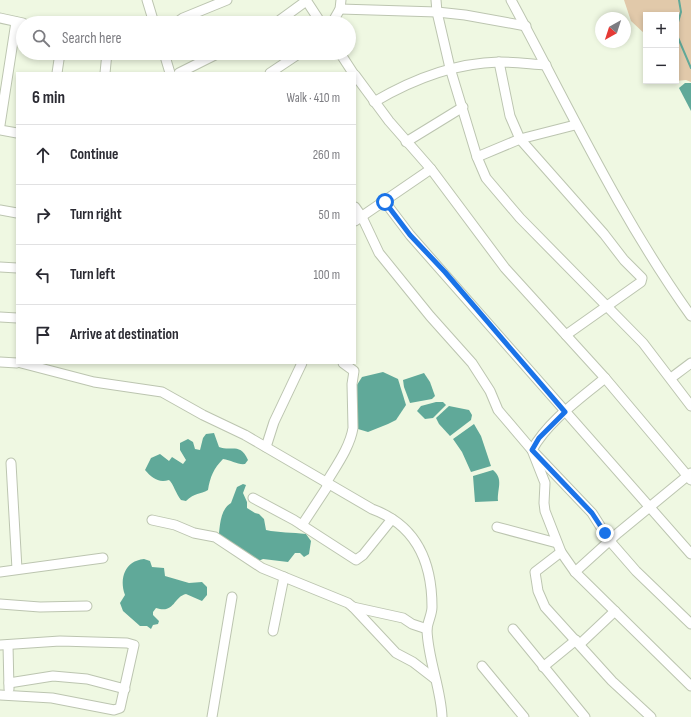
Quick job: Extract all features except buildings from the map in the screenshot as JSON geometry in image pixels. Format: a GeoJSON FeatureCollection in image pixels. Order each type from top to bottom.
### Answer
{"type":"FeatureCollection","features":[{"type":"Feature","properties":{"kind":"street"},"geometry":{"type":"LineString","coordinates":[[147,0],[152,16]]}},
{"type":"Feature","properties":{"kind":"street"},"geometry":{"type":"LineString","coordinates":[[188,16],[227,0]]}},
{"type":"Feature","properties":{"kind":"street"},"geometry":{"type":"LineString","coordinates":[[436,0],[437,12],[450,68],[477,157],[486,178],[503,199],[643,343],[691,406]]}},
{"type":"Feature","properties":{"kind":"street"},"geometry":{"type":"LineString","coordinates":[[511,0],[546,64],[575,125],[641,240],[691,316]]}},
{"type":"Feature","properties":{"kind":"street"},"geometry":{"type":"LineString","coordinates":[[286,16],[306,1],[316,16]]}},
{"type":"Feature","properties":{"kind":"street"},"geometry":{"type":"LineString","coordinates":[[336,16],[341,5],[466,15],[526,26]]}},
{"type":"Feature","properties":{"kind":"street"},"geometry":{"type":"LineString","coordinates":[[0,18],[16,21]]}},
{"type":"Feature","properties":{"kind":"street"},"geometry":{"type":"LineString","coordinates":[[0,124],[16,38]]}},
{"type":"Feature","properties":{"kind":"street"},"geometry":{"type":"LineString","coordinates":[[57,72],[59,60]]}},
{"type":"Feature","properties":{"kind":"street"},"geometry":{"type":"LineString","coordinates":[[106,72],[107,60]]}},
{"type":"Feature","properties":{"kind":"street"},"geometry":{"type":"LineString","coordinates":[[166,60],[170,72]]}},
{"type":"Feature","properties":{"kind":"street"},"geometry":{"type":"LineString","coordinates":[[181,72],[205,60]]}},
{"type":"Feature","properties":{"kind":"street"},"geometry":{"type":"LineString","coordinates":[[272,72],[290,60]]}},
{"type":"Feature","properties":{"kind":"street"},"geometry":{"type":"LineString","coordinates":[[345,60],[353,72]]}},
{"type":"Feature","properties":{"kind":"street"},"geometry":{"type":"LineString","coordinates":[[374,102],[418,78],[450,68],[498,62],[546,64]]}},
{"type":"Feature","properties":{"kind":"street"},"geometry":{"type":"LineString","coordinates":[[498,62],[510,116],[520,139],[590,218],[624,260],[642,278],[641,282],[606,305],[566,335]]}},
{"type":"Feature","properties":{"kind":"street"},"geometry":{"type":"LineString","coordinates":[[356,77],[406,142],[431,169],[504,268],[605,378],[690,476],[609,540],[575,572]]}},
{"type":"Feature","properties":{"kind":"street"},"geometry":{"type":"LineString","coordinates":[[406,142],[463,107]]}},
{"type":"Feature","properties":{"kind":"street"},"geometry":{"type":"LineString","coordinates":[[477,157],[520,139],[575,125]]}},
{"type":"Feature","properties":{"kind":"street"},"geometry":{"type":"LineString","coordinates":[[0,130],[16,133]]}},
{"type":"Feature","properties":{"kind":"street"},"geometry":{"type":"LineString","coordinates":[[431,169],[385,202],[358,219],[379,253],[430,316],[472,363],[490,391],[498,410],[532,450],[592,513],[609,540],[636,571],[691,624]]}},
{"type":"Feature","properties":{"kind":"street"},"geometry":{"type":"LineString","coordinates":[[385,202],[410,235],[445,272],[565,412],[691,554]]}},
{"type":"Feature","properties":{"kind":"street"},"geometry":{"type":"LineString","coordinates":[[0,210],[16,213]]}},
{"type":"Feature","properties":{"kind":"street"},"geometry":{"type":"LineString","coordinates":[[0,267],[16,268]]}},
{"type":"Feature","properties":{"kind":"street"},"geometry":{"type":"LineString","coordinates":[[0,317],[16,318]]}},
{"type":"Feature","properties":{"kind":"street"},"geometry":{"type":"LineString","coordinates":[[0,362],[16,362]]}},
{"type":"Feature","properties":{"kind":"street"},"geometry":{"type":"LineString","coordinates":[[25,364],[94,382],[162,392],[266,447],[392,519],[405,528],[416,541],[426,564],[431,582],[431,617],[427,629],[435,679],[441,695],[442,717]]}},
{"type":"Feature","properties":{"kind":"street"},"geometry":{"type":"LineString","coordinates":[[266,447],[274,422],[302,364]]}},
{"type":"Feature","properties":{"kind":"street"},"geometry":{"type":"LineString","coordinates":[[302,525],[328,483],[352,434],[352,384],[354,371],[344,364]]}},
{"type":"Feature","properties":{"kind":"street"},"geometry":{"type":"LineString","coordinates":[[670,378],[691,364]]}},
{"type":"Feature","properties":{"kind":"street"},"geometry":{"type":"LineString","coordinates":[[532,450],[539,438],[565,412],[605,378]]}},
{"type":"Feature","properties":{"kind":"street"},"geometry":{"type":"LineString","coordinates":[[532,450],[545,484],[544,506],[561,552],[575,572],[691,686]]}},
{"type":"Feature","properties":{"kind":"street"},"geometry":{"type":"LineString","coordinates":[[11,463],[17,569]]}},
{"type":"Feature","properties":{"kind":"street"},"geometry":{"type":"LineString","coordinates":[[253,498],[302,525],[358,560],[392,519]]}},
{"type":"Feature","properties":{"kind":"street"},"geometry":{"type":"LineString","coordinates":[[152,520],[175,525],[194,533],[215,537],[262,568],[353,607],[404,618],[412,624],[427,629]]}},
{"type":"Feature","properties":{"kind":"street"},"geometry":{"type":"LineString","coordinates":[[497,527],[557,543]]}},
{"type":"Feature","properties":{"kind":"street"},"geometry":{"type":"LineString","coordinates":[[561,552],[536,571],[535,578],[538,591],[545,607],[612,681],[651,717]]}},
{"type":"Feature","properties":{"kind":"street"},"geometry":{"type":"LineString","coordinates":[[0,572],[103,558]]}},
{"type":"Feature","properties":{"kind":"street"},"geometry":{"type":"LineString","coordinates":[[273,631],[284,577]]}},
{"type":"Feature","properties":{"kind":"street"},"geometry":{"type":"LineString","coordinates":[[212,717],[232,597]]}},
{"type":"Feature","properties":{"kind":"street"},"geometry":{"type":"LineString","coordinates":[[0,604],[40,607],[87,606]]}},
{"type":"Feature","properties":{"kind":"street"},"geometry":{"type":"LineString","coordinates":[[353,607],[396,653],[413,662],[435,679]]}},
{"type":"Feature","properties":{"kind":"street"},"geometry":{"type":"LineString","coordinates":[[543,667],[578,642],[615,611]]}},
{"type":"Feature","properties":{"kind":"street"},"geometry":{"type":"LineString","coordinates":[[513,629],[585,717]]}},
{"type":"Feature","properties":{"kind":"street"},"geometry":{"type":"LineString","coordinates":[[0,695],[10,694],[52,698],[114,710],[120,708],[134,649],[133,644],[60,641],[4,645],[10,694]]}},
{"type":"Feature","properties":{"kind":"street"},"geometry":{"type":"LineString","coordinates":[[482,666],[524,717]]}},
{"type":"Feature","properties":{"kind":"street"},"geometry":{"type":"LineString","coordinates":[[9,683],[53,676],[87,679],[124,689]]}},
{"type":"Feature","properties":{"kind":"shaded area"},"geometry":{"type":"Polygon","coordinates":[[[624,0],[691,0],[691,82],[686,80],[679,81],[679,12],[643,12],[643,32],[631,21],[631,12],[628,12],[624,0]]]}},
{"type":"Feature","properties":{"kind":"water"},"geometry":{"type":"Polygon","coordinates":[[[685,83],[691,83],[691,111],[679,88],[685,83]]]}},
{"type":"Feature","properties":{"kind":"water"},"geometry":{"type":"Polygon","coordinates":[[[383,372],[398,379],[406,405],[396,420],[388,424],[368,432],[358,429],[353,421],[355,388],[362,377],[383,372]]]}},
{"type":"Feature","properties":{"kind":"water"},"geometry":{"type":"Polygon","coordinates":[[[424,373],[430,382],[435,396],[432,399],[410,403],[403,380],[424,373]]]}},
{"type":"Feature","properties":{"kind":"water"},"geometry":{"type":"Polygon","coordinates":[[[436,402],[443,402],[446,405],[433,418],[425,419],[417,411],[421,406],[436,402]]]}},
{"type":"Feature","properties":{"kind":"water"},"geometry":{"type":"Polygon","coordinates":[[[449,406],[469,410],[472,415],[471,420],[450,436],[439,424],[436,418],[449,406]]]}},
{"type":"Feature","properties":{"kind":"water"},"geometry":{"type":"Polygon","coordinates":[[[474,424],[481,436],[491,466],[471,472],[462,452],[453,439],[474,424]]]}},
{"type":"Feature","properties":{"kind":"water"},"geometry":{"type":"Polygon","coordinates":[[[214,433],[219,447],[238,449],[245,454],[248,460],[245,464],[242,464],[223,459],[213,473],[208,490],[205,492],[192,496],[186,501],[181,500],[169,480],[158,480],[145,470],[151,458],[160,454],[169,461],[172,457],[183,464],[186,460],[180,450],[180,443],[188,439],[193,442],[195,449],[200,450],[203,438],[206,434],[214,433]]]}},
{"type":"Feature","properties":{"kind":"water"},"geometry":{"type":"Polygon","coordinates":[[[493,470],[499,481],[498,501],[475,502],[473,476],[493,470]]]}},
{"type":"Feature","properties":{"kind":"water"},"geometry":{"type":"Polygon","coordinates":[[[243,484],[246,485],[243,493],[247,502],[247,508],[259,514],[264,519],[266,530],[306,534],[311,541],[309,554],[304,557],[300,553],[295,553],[288,562],[263,559],[254,563],[218,542],[224,510],[231,503],[237,487],[243,484]]]}},
{"type":"Feature","properties":{"kind":"water"},"geometry":{"type":"Polygon","coordinates":[[[144,559],[150,561],[152,567],[164,568],[165,576],[189,583],[202,582],[207,587],[207,595],[202,601],[186,594],[178,598],[167,609],[156,608],[153,615],[159,621],[158,624],[153,625],[151,629],[147,626],[140,626],[123,611],[120,603],[125,595],[123,589],[123,577],[125,571],[132,563],[137,560],[144,559]]]}},
{"type":"Feature","properties":{"kind":"waterway"},"geometry":{"type":"LineString","coordinates":[[679,0],[681,12],[679,19]]}},
{"type":"Feature","properties":{"kind":"waterway"},"geometry":{"type":"LineString","coordinates":[[679,40],[691,68]]}},
{"type":"Feature","properties":{"kind":"route"},"geometry":{"type":"LineString","coordinates":[[385,202],[410,235],[445,272],[565,412],[539,438],[532,450],[592,513],[602,526],[605,533]]}}]}
